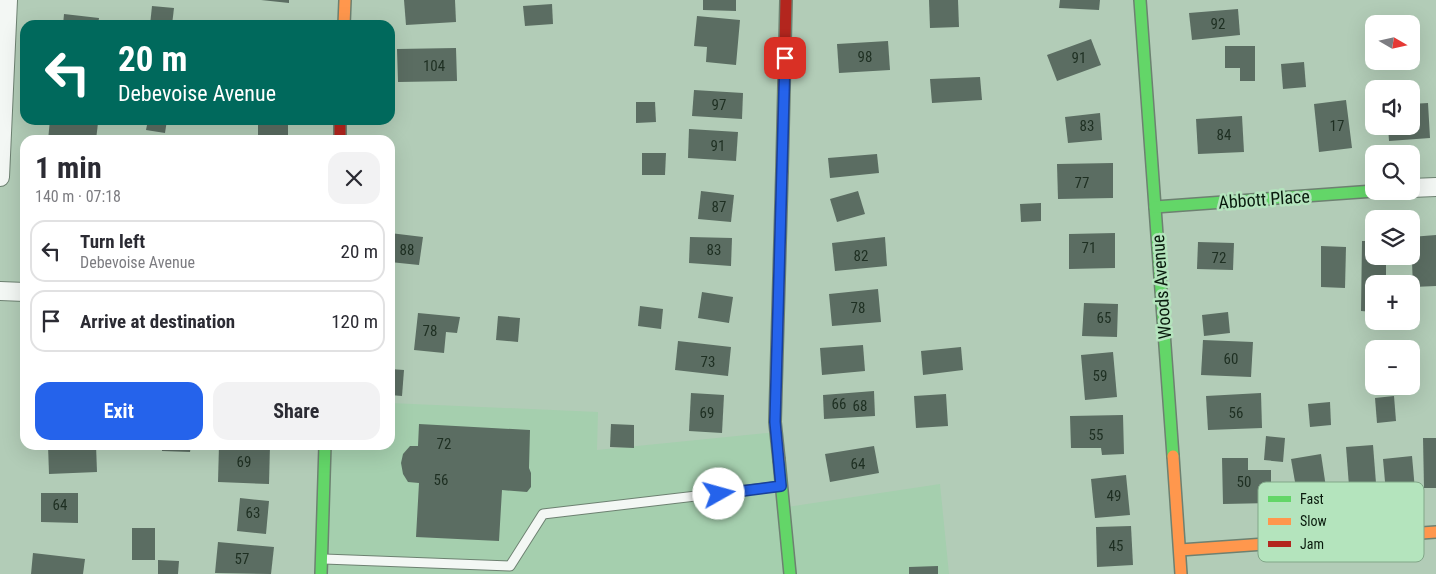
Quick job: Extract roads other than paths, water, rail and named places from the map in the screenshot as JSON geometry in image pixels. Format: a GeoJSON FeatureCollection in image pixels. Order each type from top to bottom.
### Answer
{"type":"FeatureCollection","features":[{"type":"Feature","properties":{"kind":"street"},"geometry":{"type":"LineString","coordinates":[[0,177],[8,0]]}},
{"type":"Feature","properties":{"kind":"street"},"geometry":{"type":"LineString","coordinates":[[344,20],[345,0]]}},
{"type":"Feature","properties":{"kind":"street"},"geometry":{"type":"LineString","coordinates":[[786,0],[775,422],[790,574]]}},
{"type":"Feature","properties":{"kind":"street","name":"Woods Avenue"},"geometry":{"type":"LineString","coordinates":[[1140,0],[1182,574]]}},
{"type":"Feature","properties":{"kind":"street"},"geometry":{"type":"LineString","coordinates":[[1420,188],[1436,187]]}},
{"type":"Feature","properties":{"kind":"street","name":"Abbott Place"},"geometry":{"type":"LineString","coordinates":[[1155,207],[1365,192]]}},
{"type":"Feature","properties":{"kind":"street"},"geometry":{"type":"LineString","coordinates":[[0,291],[20,292]]}},
{"type":"Feature","properties":{"kind":"street"},"geometry":{"type":"LineString","coordinates":[[321,574],[325,450]]}},
{"type":"Feature","properties":{"kind":"street"},"geometry":{"type":"LineString","coordinates":[[1180,550],[1258,545]]}},
{"type":"Feature","properties":{"kind":"lane"},"geometry":{"type":"LineString","coordinates":[[321,559],[510,566],[543,514],[781,486]]}}]}
